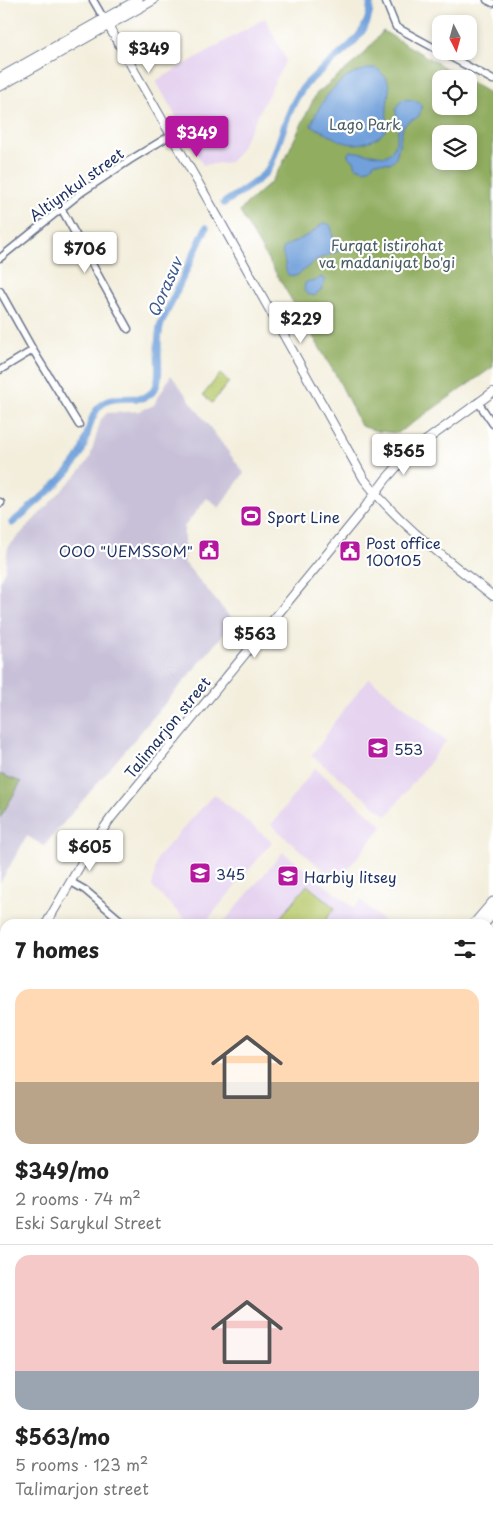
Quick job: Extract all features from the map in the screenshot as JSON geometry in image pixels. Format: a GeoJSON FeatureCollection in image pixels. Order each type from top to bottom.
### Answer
{"type":"FeatureCollection","features":[{"type":"Feature","properties":{"kind":"main road"},"geometry":{"type":"LineString","coordinates":[[0,86],[106,22],[138,0]]}},
{"type":"Feature","properties":{"kind":"main road"},"geometry":{"type":"LineString","coordinates":[[0,78],[106,22],[153,0]]}},
{"type":"Feature","properties":{"kind":"main road"},"geometry":{"type":"LineString","coordinates":[[478,919],[493,902]]}},
{"type":"Feature","properties":{"kind":"street"},"geometry":{"type":"LineString","coordinates":[[93,0],[171,135],[364,480],[375,495],[420,536],[493,596]]}},
{"type":"Feature","properties":{"kind":"street"},"geometry":{"type":"LineString","coordinates":[[385,0],[396,27],[493,80]]}},
{"type":"Feature","properties":{"kind":"street"},"geometry":{"type":"LineString","coordinates":[[488,0],[493,3]]}},
{"type":"Feature","properties":{"kind":"street","name":"Altiynkul street"},"geometry":{"type":"LineString","coordinates":[[0,258],[61,208],[130,160],[171,135]]}},
{"type":"Feature","properties":{"kind":"street"},"geometry":{"type":"LineString","coordinates":[[61,208],[128,329]]}},
{"type":"Feature","properties":{"kind":"street"},"geometry":{"type":"LineString","coordinates":[[0,291],[78,425]]}},
{"type":"Feature","properties":{"kind":"street"},"geometry":{"type":"LineString","coordinates":[[0,370],[33,350]]}},
{"type":"Feature","properties":{"kind":"street","name":"Talimarjon street"},"geometry":{"type":"LineString","coordinates":[[49,919],[98,835],[117,810],[375,495],[386,479],[410,452],[493,392]]}},
{"type":"Feature","properties":{"kind":"street"},"geometry":{"type":"LineString","coordinates":[[478,402],[493,424]]}},
{"type":"Feature","properties":{"kind":"street"},"geometry":{"type":"LineString","coordinates":[[71,882],[85,890],[119,919]]}},
{"type":"Feature","properties":{"kind":"shaded area"},"geometry":{"type":"Polygon","coordinates":[[[265,18],[286,60],[237,155],[230,162],[203,165],[156,81],[265,18]]]}},
{"type":"Feature","properties":{"kind":"shaded area"},"geometry":{"type":"Polygon","coordinates":[[[171,375],[244,473],[219,508],[207,498],[184,527],[184,562],[234,622],[44,846],[27,836],[0,883],[0,581],[5,570],[8,547],[82,469],[90,458],[101,419],[107,413],[140,411],[154,405],[171,375]]]}},
{"type":"Feature","properties":{"kind":"shaded area","name":"553"},"geometry":{"type":"Polygon","coordinates":[[[369,678],[446,741],[387,816],[311,755],[369,678]]]}},
{"type":"Feature","properties":{"kind":"shaded area"},"geometry":{"type":"Polygon","coordinates":[[[315,768],[383,826],[337,882],[271,825],[315,768]]]}},
{"type":"Feature","properties":{"kind":"shaded area","name":"345"},"geometry":{"type":"Polygon","coordinates":[[[214,794],[272,842],[208,919],[185,919],[152,887],[157,858],[214,794]]]}},
{"type":"Feature","properties":{"kind":"shaded area","name":"Harbiy litsey"},"geometry":{"type":"Polygon","coordinates":[[[283,852],[354,908],[361,900],[381,919],[226,919],[283,852]]]}},
{"type":"Feature","properties":{"kind":"green space","name":"Furqat istirohat va madaniyat bo'gi"},"geometry":{"type":"Polygon","coordinates":[[[383,31],[449,70],[432,70],[432,115],[477,115],[477,86],[493,95],[493,367],[398,433],[377,431],[361,426],[338,379],[240,212],[246,204],[271,182],[283,163],[316,94],[362,56],[383,31]]]}},
{"type":"Feature","properties":{"kind":"green space"},"geometry":{"type":"Polygon","coordinates":[[[220,374],[229,382],[212,403],[203,395],[220,374]]]}},
{"type":"Feature","properties":{"kind":"green space"},"geometry":{"type":"Polygon","coordinates":[[[0,774],[21,782],[0,818],[0,774]]]}},
{"type":"Feature","properties":{"kind":"green space"},"geometry":{"type":"Polygon","coordinates":[[[307,885],[335,908],[326,919],[279,919],[307,885]]]}},
{"type":"Feature","properties":{"kind":"water"},"geometry":{"type":"Polygon","coordinates":[[[376,68],[386,78],[389,87],[387,126],[381,135],[367,142],[353,144],[337,139],[311,126],[321,105],[335,86],[354,73],[376,68]]]}},
{"type":"Feature","properties":{"kind":"water"},"geometry":{"type":"Polygon","coordinates":[[[404,99],[414,100],[421,104],[421,110],[418,117],[406,123],[403,127],[396,158],[390,163],[375,162],[370,168],[365,170],[356,167],[354,161],[348,156],[350,151],[385,156],[391,151],[396,143],[398,133],[396,108],[404,99]]]}},
{"type":"Feature","properties":{"kind":"water"},"geometry":{"type":"Polygon","coordinates":[[[323,223],[329,224],[332,229],[333,237],[339,248],[338,251],[316,260],[298,275],[288,275],[283,254],[284,247],[310,234],[323,223]]]}},
{"type":"Feature","properties":{"kind":"water"},"geometry":{"type":"Polygon","coordinates":[[[321,277],[325,282],[321,290],[314,296],[307,294],[304,290],[305,283],[315,281],[321,277]]]}},
{"type":"Feature","properties":{"kind":"waterway"},"geometry":{"type":"LineString","coordinates":[[224,203],[263,176],[267,171],[290,110],[298,95],[312,78],[356,39],[364,28],[369,15],[370,0]]}},
{"type":"Feature","properties":{"kind":"waterway","name":"Qorasuv"},"geometry":{"type":"LineString","coordinates":[[12,523],[49,491],[75,463],[83,449],[93,416],[101,405],[115,399],[142,398],[154,391],[159,372],[158,341],[161,324],[206,228]]}},
{"type":"Feature","properties":{"kind":"place","name":"Sport Line"},"geometry":{"type":"Point","coordinates":[251,516]}},
{"type":"Feature","properties":{"kind":"place","name":"ООО \"UEMSSOM\""},"geometry":{"type":"Point","coordinates":[209,550]}},
{"type":"Feature","properties":{"kind":"place","name":"Post office 100105"},"geometry":{"type":"Point","coordinates":[350,551]}},
{"type":"Feature","properties":{"kind":"place","name":"553"},"geometry":{"type":"Point","coordinates":[378,748]}},
{"type":"Feature","properties":{"kind":"place","name":"345"},"geometry":{"type":"Point","coordinates":[200,873]}},
{"type":"Feature","properties":{"kind":"place","name":"Harbiy litsey"},"geometry":{"type":"Point","coordinates":[288,876]}},
{"type":"Feature","properties":{"kind":"park label","name":"Lago Park"},"geometry":{"type":"Point","coordinates":[365,123]}}]}
